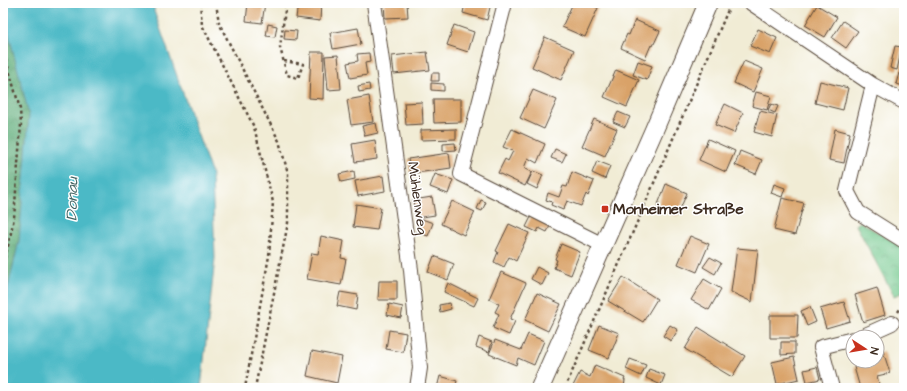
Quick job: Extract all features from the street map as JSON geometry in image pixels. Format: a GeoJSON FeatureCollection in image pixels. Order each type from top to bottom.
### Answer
{"type":"FeatureCollection","features":[{"type":"Feature","properties":{"kind":"main road"},"geometry":{"type":"LineString","coordinates":[[540,388],[654,130],[708,3]]}},
{"type":"Feature","properties":{"kind":"street","name":"Mühlenweg"},"geometry":{"type":"LineString","coordinates":[[364,3],[374,8],[411,270],[420,368],[417,388]]}},
{"type":"Feature","properties":{"kind":"street"},"geometry":{"type":"LineString","coordinates":[[505,3],[461,174],[603,245]]}},
{"type":"Feature","properties":{"kind":"street"},"geometry":{"type":"LineString","coordinates":[[751,3],[873,85],[904,102]]}},
{"type":"Feature","properties":{"kind":"street"},"geometry":{"type":"LineString","coordinates":[[873,85],[847,191],[858,212],[904,241]]}},
{"type":"Feature","properties":{"kind":"street"},"geometry":{"type":"LineString","coordinates":[[879,329],[892,323]]}},
{"type":"Feature","properties":{"kind":"street"},"geometry":{"type":"LineString","coordinates":[[832,388],[820,347],[845,341]]}},
{"type":"Feature","properties":{"kind":"path"},"geometry":{"type":"LineString","coordinates":[[200,3],[202,25],[254,127],[274,202],[269,256],[245,388]]}},
{"type":"Feature","properties":{"kind":"path"},"geometry":{"type":"LineString","coordinates":[[216,3],[219,23],[279,141],[288,173],[288,224],[255,388]]}},
{"type":"Feature","properties":{"kind":"path"},"geometry":{"type":"LineString","coordinates":[[284,61],[303,64],[298,78],[288,75],[284,61],[280,47],[286,3]]}},
{"type":"Feature","properties":{"kind":"path"},"geometry":{"type":"LineString","coordinates":[[565,388],[731,3]]}},
{"type":"Feature","properties":{"kind":"path"},"geometry":{"type":"LineString","coordinates":[[3,49],[20,109],[21,124],[14,218],[3,266]]}},
{"type":"Feature","properties":{"kind":"green space"},"geometry":{"type":"Polygon","coordinates":[[[3,11],[29,115],[19,241],[3,308],[3,11]]]}},
{"type":"Feature","properties":{"kind":"green space"},"geometry":{"type":"Polygon","coordinates":[[[860,222],[904,248],[904,292],[894,296],[856,225],[860,222]]]}},
{"type":"Feature","properties":{"kind":"water","name":"Donau"},"geometry":{"type":"Polygon","coordinates":[[[3,3],[155,3],[154,11],[212,175],[215,258],[201,388],[3,388],[3,308],[19,241],[29,115],[3,11],[3,3]]]}},
{"type":"Feature","properties":{"kind":"building"},"geometry":{"type":"Polygon","coordinates":[[[248,3],[265,3],[262,23],[246,21],[248,3]]]}},
{"type":"Feature","properties":{"kind":"building"},"geometry":{"type":"Polygon","coordinates":[[[298,3],[321,3],[320,21],[296,18],[298,3]]]}},
{"type":"Feature","properties":{"kind":"building"},"geometry":{"type":"Polygon","coordinates":[[[384,3],[407,3],[408,17],[385,18],[384,3]]]}},
{"type":"Feature","properties":{"kind":"building"},"geometry":{"type":"Polygon","coordinates":[[[465,3],[491,3],[487,20],[463,13],[465,3]]]}},
{"type":"Feature","properties":{"kind":"building"},"geometry":{"type":"Polygon","coordinates":[[[573,3],[587,3],[598,8],[585,37],[562,27],[573,3]]]}},
{"type":"Feature","properties":{"kind":"building"},"geometry":{"type":"Polygon","coordinates":[[[817,5],[837,17],[825,37],[805,25],[817,5]]]}},
{"type":"Feature","properties":{"kind":"building"},"geometry":{"type":"Polygon","coordinates":[[[635,20],[660,31],[653,46],[651,45],[645,59],[621,48],[627,34],[629,35],[635,20]]]}},
{"type":"Feature","properties":{"kind":"building"},"geometry":{"type":"Polygon","coordinates":[[[843,21],[858,31],[846,48],[832,38],[843,21]]]}},
{"type":"Feature","properties":{"kind":"building"},"geometry":{"type":"Polygon","coordinates":[[[268,24],[277,26],[275,37],[266,36],[268,24]]]}},
{"type":"Feature","properties":{"kind":"building"},"geometry":{"type":"Polygon","coordinates":[[[454,25],[474,32],[468,52],[447,45],[454,25]]]}},
{"type":"Feature","properties":{"kind":"building"},"geometry":{"type":"Polygon","coordinates":[[[358,28],[361,44],[333,49],[330,33],[358,28]]]}},
{"type":"Feature","properties":{"kind":"building"},"geometry":{"type":"Polygon","coordinates":[[[758,29],[777,38],[770,54],[750,46],[758,29]]]}},
{"type":"Feature","properties":{"kind":"building"},"geometry":{"type":"Polygon","coordinates":[[[285,30],[297,31],[296,40],[284,39],[285,30]]]}},
{"type":"Feature","properties":{"kind":"building"},"geometry":{"type":"Polygon","coordinates":[[[545,37],[574,50],[561,80],[532,67],[545,37]]]}},
{"type":"Feature","properties":{"kind":"building"},"geometry":{"type":"Polygon","coordinates":[[[895,46],[902,47],[897,70],[890,68],[895,46]]]}},
{"type":"Feature","properties":{"kind":"building"},"geometry":{"type":"Polygon","coordinates":[[[311,52],[324,52],[323,99],[309,98],[311,52]]]}},
{"type":"Feature","properties":{"kind":"building"},"geometry":{"type":"Polygon","coordinates":[[[427,52],[430,70],[394,74],[392,56],[427,52]]]}},
{"type":"Feature","properties":{"kind":"building"},"geometry":{"type":"Polygon","coordinates":[[[369,53],[370,62],[365,63],[367,75],[350,78],[347,63],[358,61],[357,54],[369,53]]]}},
{"type":"Feature","properties":{"kind":"building"},"geometry":{"type":"Polygon","coordinates":[[[338,55],[341,89],[328,90],[325,56],[338,55]]]}},
{"type":"Feature","properties":{"kind":"building"},"geometry":{"type":"Polygon","coordinates":[[[904,58],[904,73],[900,72],[904,58]]]}},
{"type":"Feature","properties":{"kind":"building"},"geometry":{"type":"Polygon","coordinates":[[[638,61],[652,66],[647,80],[633,75],[638,61]]]}},
{"type":"Feature","properties":{"kind":"building"},"geometry":{"type":"Polygon","coordinates":[[[744,61],[763,69],[753,92],[734,83],[744,61]]]}},
{"type":"Feature","properties":{"kind":"building"},"geometry":{"type":"Polygon","coordinates":[[[616,70],[639,80],[627,107],[604,97],[616,70]]]}},
{"type":"Feature","properties":{"kind":"building"},"geometry":{"type":"Polygon","coordinates":[[[432,73],[439,73],[439,81],[431,81],[432,73]]]}},
{"type":"Feature","properties":{"kind":"building"},"geometry":{"type":"Polygon","coordinates":[[[899,73],[904,74],[904,86],[896,84],[899,73]]]}},
{"type":"Feature","properties":{"kind":"building"},"geometry":{"type":"Polygon","coordinates":[[[820,81],[848,88],[843,110],[815,103],[820,81]]]}},
{"type":"Feature","properties":{"kind":"building"},"geometry":{"type":"Polygon","coordinates":[[[431,83],[444,84],[444,91],[431,90],[431,83]]]}},
{"type":"Feature","properties":{"kind":"building"},"geometry":{"type":"Polygon","coordinates":[[[369,84],[370,90],[359,92],[358,86],[369,84]]]}},
{"type":"Feature","properties":{"kind":"building"},"geometry":{"type":"Polygon","coordinates":[[[533,90],[557,100],[544,129],[520,118],[533,90]]]}},
{"type":"Feature","properties":{"kind":"building"},"geometry":{"type":"Polygon","coordinates":[[[756,92],[771,96],[767,110],[752,106],[756,92]]]}},
{"type":"Feature","properties":{"kind":"building"},"geometry":{"type":"Polygon","coordinates":[[[369,96],[373,122],[351,125],[347,100],[369,96]]]}},
{"type":"Feature","properties":{"kind":"building"},"geometry":{"type":"Polygon","coordinates":[[[433,99],[461,99],[461,122],[434,123],[433,99]]]}},
{"type":"Feature","properties":{"kind":"building"},"geometry":{"type":"Polygon","coordinates":[[[422,102],[423,124],[406,125],[404,103],[422,102]]]}},
{"type":"Feature","properties":{"kind":"building"},"geometry":{"type":"Polygon","coordinates":[[[725,104],[743,113],[734,133],[715,125],[725,104]]]}},
{"type":"Feature","properties":{"kind":"building"},"geometry":{"type":"Polygon","coordinates":[[[771,104],[778,106],[775,113],[768,110],[771,104]]]}},
{"type":"Feature","properties":{"kind":"building"},"geometry":{"type":"Polygon","coordinates":[[[760,111],[777,115],[772,137],[754,132],[760,111]]]}},
{"type":"Feature","properties":{"kind":"building"},"geometry":{"type":"Polygon","coordinates":[[[618,112],[630,117],[625,127],[613,122],[618,112]]]}},
{"type":"Feature","properties":{"kind":"building"},"geometry":{"type":"Polygon","coordinates":[[[594,119],[617,129],[605,156],[582,146],[594,119]]]}},
{"type":"Feature","properties":{"kind":"building"},"geometry":{"type":"Polygon","coordinates":[[[376,123],[378,133],[365,136],[362,126],[376,123]]]}},
{"type":"Feature","properties":{"kind":"building"},"geometry":{"type":"Polygon","coordinates":[[[456,129],[456,139],[421,140],[421,130],[456,129]]]}},
{"type":"Feature","properties":{"kind":"building"},"geometry":{"type":"Polygon","coordinates":[[[512,129],[545,144],[537,163],[528,158],[524,168],[532,172],[525,186],[498,173],[505,159],[508,161],[513,151],[503,147],[512,129]]]}},
{"type":"Feature","properties":{"kind":"building"},"geometry":{"type":"Polygon","coordinates":[[[835,129],[850,133],[844,163],[829,160],[835,129]]]}},
{"type":"Feature","properties":{"kind":"building"},"geometry":{"type":"Polygon","coordinates":[[[708,139],[735,151],[726,172],[699,160],[708,139]]]}},
{"type":"Feature","properties":{"kind":"building"},"geometry":{"type":"Polygon","coordinates":[[[375,140],[377,159],[355,162],[352,144],[375,140]]]}},
{"type":"Feature","properties":{"kind":"building"},"geometry":{"type":"Polygon","coordinates":[[[455,143],[456,150],[443,151],[443,144],[455,143]]]}},
{"type":"Feature","properties":{"kind":"building"},"geometry":{"type":"Polygon","coordinates":[[[555,149],[566,154],[562,162],[551,158],[555,149]]]}},
{"type":"Feature","properties":{"kind":"building"},"geometry":{"type":"Polygon","coordinates":[[[740,151],[762,160],[756,174],[735,165],[740,151]]]}},
{"type":"Feature","properties":{"kind":"building"},"geometry":{"type":"Polygon","coordinates":[[[449,153],[451,168],[410,174],[408,159],[449,153]]]}},
{"type":"Feature","properties":{"kind":"building"},"geometry":{"type":"Polygon","coordinates":[[[597,161],[610,166],[605,179],[592,173],[597,161]]]}},
{"type":"Feature","properties":{"kind":"building"},"geometry":{"type":"Polygon","coordinates":[[[354,171],[355,179],[341,182],[339,174],[354,171]]]}},
{"type":"Feature","properties":{"kind":"building"},"geometry":{"type":"Polygon","coordinates":[[[533,171],[543,175],[537,189],[527,184],[533,171]]]}},
{"type":"Feature","properties":{"kind":"building"},"geometry":{"type":"Polygon","coordinates":[[[572,172],[594,181],[588,196],[586,194],[581,206],[567,201],[563,210],[551,205],[552,202],[546,200],[548,193],[559,197],[563,186],[567,187],[572,172]]]}},
{"type":"Feature","properties":{"kind":"building"},"geometry":{"type":"Polygon","coordinates":[[[435,174],[453,180],[448,194],[430,187],[435,174]]]}},
{"type":"Feature","properties":{"kind":"building"},"geometry":{"type":"Polygon","coordinates":[[[383,176],[385,191],[358,196],[355,181],[383,176]]]}},
{"type":"Feature","properties":{"kind":"building"},"geometry":{"type":"Polygon","coordinates":[[[666,184],[687,193],[677,216],[657,207],[666,184]]]}},
{"type":"Feature","properties":{"kind":"building"},"geometry":{"type":"Polygon","coordinates":[[[774,184],[785,188],[782,197],[771,193],[774,184]]]}},
{"type":"Feature","properties":{"kind":"building"},"geometry":{"type":"Polygon","coordinates":[[[432,197],[435,215],[416,218],[413,200],[432,197]]]}},
{"type":"Feature","properties":{"kind":"building"},"geometry":{"type":"Polygon","coordinates":[[[782,198],[804,203],[795,235],[774,230],[782,198]]]}},
{"type":"Feature","properties":{"kind":"building"},"geometry":{"type":"Polygon","coordinates":[[[481,200],[486,202],[482,211],[477,209],[481,200]]]}},
{"type":"Feature","properties":{"kind":"building"},"geometry":{"type":"Polygon","coordinates":[[[452,201],[475,212],[464,235],[441,224],[452,201]]]}},
{"type":"Feature","properties":{"kind":"building"},"geometry":{"type":"Polygon","coordinates":[[[356,204],[381,208],[377,230],[353,227],[356,204]]]}},
{"type":"Feature","properties":{"kind":"building"},"geometry":{"type":"Polygon","coordinates":[[[532,215],[551,224],[547,232],[539,228],[537,232],[526,227],[532,215]]]}},
{"type":"Feature","properties":{"kind":"building"},"geometry":{"type":"Polygon","coordinates":[[[422,219],[433,223],[428,236],[417,232],[422,219]]]}},
{"type":"Feature","properties":{"kind":"building"},"geometry":{"type":"Polygon","coordinates":[[[509,224],[529,233],[516,261],[509,257],[504,267],[494,262],[498,252],[496,251],[509,224]]]}},
{"type":"Feature","properties":{"kind":"building"},"geometry":{"type":"Polygon","coordinates":[[[321,236],[344,241],[341,258],[346,259],[341,285],[307,279],[312,253],[318,254],[321,236]]]}},
{"type":"Feature","properties":{"kind":"building"},"geometry":{"type":"Polygon","coordinates":[[[690,236],[709,244],[697,272],[678,264],[690,236]]]}},
{"type":"Feature","properties":{"kind":"building"},"geometry":{"type":"Polygon","coordinates":[[[561,244],[580,252],[571,275],[554,268],[557,260],[555,259],[561,244]]]}},
{"type":"Feature","properties":{"kind":"building"},"geometry":{"type":"Polygon","coordinates":[[[737,248],[758,250],[752,302],[731,292],[737,248]]]}},
{"type":"Feature","properties":{"kind":"building"},"geometry":{"type":"Polygon","coordinates":[[[434,256],[454,264],[448,280],[428,272],[434,256]]]}},
{"type":"Feature","properties":{"kind":"building"},"geometry":{"type":"Polygon","coordinates":[[[710,257],[721,263],[715,274],[703,267],[710,257]]]}},
{"type":"Feature","properties":{"kind":"building"},"geometry":{"type":"Polygon","coordinates":[[[537,267],[548,273],[542,285],[531,279],[537,267]]]}},
{"type":"Feature","properties":{"kind":"building"},"geometry":{"type":"Polygon","coordinates":[[[501,272],[526,283],[510,319],[515,321],[509,335],[493,328],[499,314],[495,312],[499,304],[489,299],[501,272]]]}},
{"type":"Feature","properties":{"kind":"building"},"geometry":{"type":"Polygon","coordinates":[[[623,277],[657,299],[643,322],[608,301],[623,277]]]}},
{"type":"Feature","properties":{"kind":"building"},"geometry":{"type":"Polygon","coordinates":[[[704,279],[721,289],[709,310],[691,300],[704,279]]]}},
{"type":"Feature","properties":{"kind":"building"},"geometry":{"type":"Polygon","coordinates":[[[379,281],[397,281],[397,300],[378,300],[379,281]]]}},
{"type":"Feature","properties":{"kind":"building"},"geometry":{"type":"Polygon","coordinates":[[[448,283],[478,298],[474,306],[444,292],[448,283]]]}},
{"type":"Feature","properties":{"kind":"building"},"geometry":{"type":"Polygon","coordinates":[[[877,288],[885,315],[863,322],[855,295],[877,288]]]}},
{"type":"Feature","properties":{"kind":"building"},"geometry":{"type":"Polygon","coordinates":[[[340,292],[358,295],[356,310],[337,306],[340,292]]]}},
{"type":"Feature","properties":{"kind":"building"},"geometry":{"type":"Polygon","coordinates":[[[537,293],[561,304],[548,331],[525,320],[537,293]]]}},
{"type":"Feature","properties":{"kind":"building"},"geometry":{"type":"Polygon","coordinates":[[[844,302],[850,321],[826,328],[820,309],[844,302]]]}},
{"type":"Feature","properties":{"kind":"building"},"geometry":{"type":"Polygon","coordinates":[[[450,303],[451,309],[440,312],[439,305],[450,303]]]}},
{"type":"Feature","properties":{"kind":"building"},"geometry":{"type":"Polygon","coordinates":[[[389,304],[403,307],[401,318],[387,315],[389,304]]]}},
{"type":"Feature","properties":{"kind":"building"},"geometry":{"type":"Polygon","coordinates":[[[810,307],[816,322],[807,326],[801,311],[810,307]]]}},
{"type":"Feature","properties":{"kind":"building"},"geometry":{"type":"Polygon","coordinates":[[[770,315],[798,315],[797,338],[770,338],[770,315]]]}},
{"type":"Feature","properties":{"kind":"building"},"geometry":{"type":"Polygon","coordinates":[[[599,325],[619,333],[609,358],[589,350],[599,325]]]}},
{"type":"Feature","properties":{"kind":"building"},"geometry":{"type":"Polygon","coordinates":[[[670,325],[678,330],[671,341],[663,336],[670,325]]]}},
{"type":"Feature","properties":{"kind":"building"},"geometry":{"type":"Polygon","coordinates":[[[698,327],[745,356],[732,377],[685,349],[698,327]]]}},
{"type":"Feature","properties":{"kind":"building"},"geometry":{"type":"Polygon","coordinates":[[[389,330],[406,333],[403,352],[386,349],[389,330]]]}},
{"type":"Feature","properties":{"kind":"building"},"geometry":{"type":"Polygon","coordinates":[[[528,334],[544,341],[534,365],[518,358],[516,365],[489,354],[495,340],[521,350],[528,334]]]}},
{"type":"Feature","properties":{"kind":"building"},"geometry":{"type":"Polygon","coordinates":[[[479,337],[492,342],[489,352],[476,347],[479,337]]]}},
{"type":"Feature","properties":{"kind":"building"},"geometry":{"type":"Polygon","coordinates":[[[781,342],[795,342],[795,354],[781,355],[781,342]]]}},
{"type":"Feature","properties":{"kind":"building"},"geometry":{"type":"Polygon","coordinates":[[[312,351],[342,357],[337,383],[307,376],[312,351]]]}},
{"type":"Feature","properties":{"kind":"building"},"geometry":{"type":"Polygon","coordinates":[[[794,357],[799,379],[777,384],[772,362],[794,357]]]}},
{"type":"Feature","properties":{"kind":"building"},"geometry":{"type":"Polygon","coordinates":[[[885,357],[890,373],[877,376],[880,388],[860,388],[855,369],[885,369],[885,357]]]}},
{"type":"Feature","properties":{"kind":"building"},"geometry":{"type":"Polygon","coordinates":[[[630,359],[646,365],[641,376],[626,369],[630,359]]]}},
{"type":"Feature","properties":{"kind":"building"},"geometry":{"type":"Polygon","coordinates":[[[595,365],[625,378],[624,388],[572,388],[580,372],[590,377],[595,365]]]}},
{"type":"Feature","properties":{"kind":"building"},"geometry":{"type":"Polygon","coordinates":[[[817,367],[820,379],[807,382],[804,370],[817,367]]]}},
{"type":"Feature","properties":{"kind":"building"},"geometry":{"type":"Polygon","coordinates":[[[649,369],[665,375],[661,385],[646,378],[649,369]]]}},
{"type":"Feature","properties":{"kind":"building"},"geometry":{"type":"Polygon","coordinates":[[[440,376],[457,381],[455,388],[437,388],[440,376]]]}},
{"type":"Feature","properties":{"kind":"building"},"geometry":{"type":"Polygon","coordinates":[[[817,382],[818,388],[799,388],[799,385],[817,382]]]}},
{"type":"Feature","properties":{"kind":"place","name":"Monheimer Straße"},"geometry":{"type":"Point","coordinates":[605,209]}}]}
